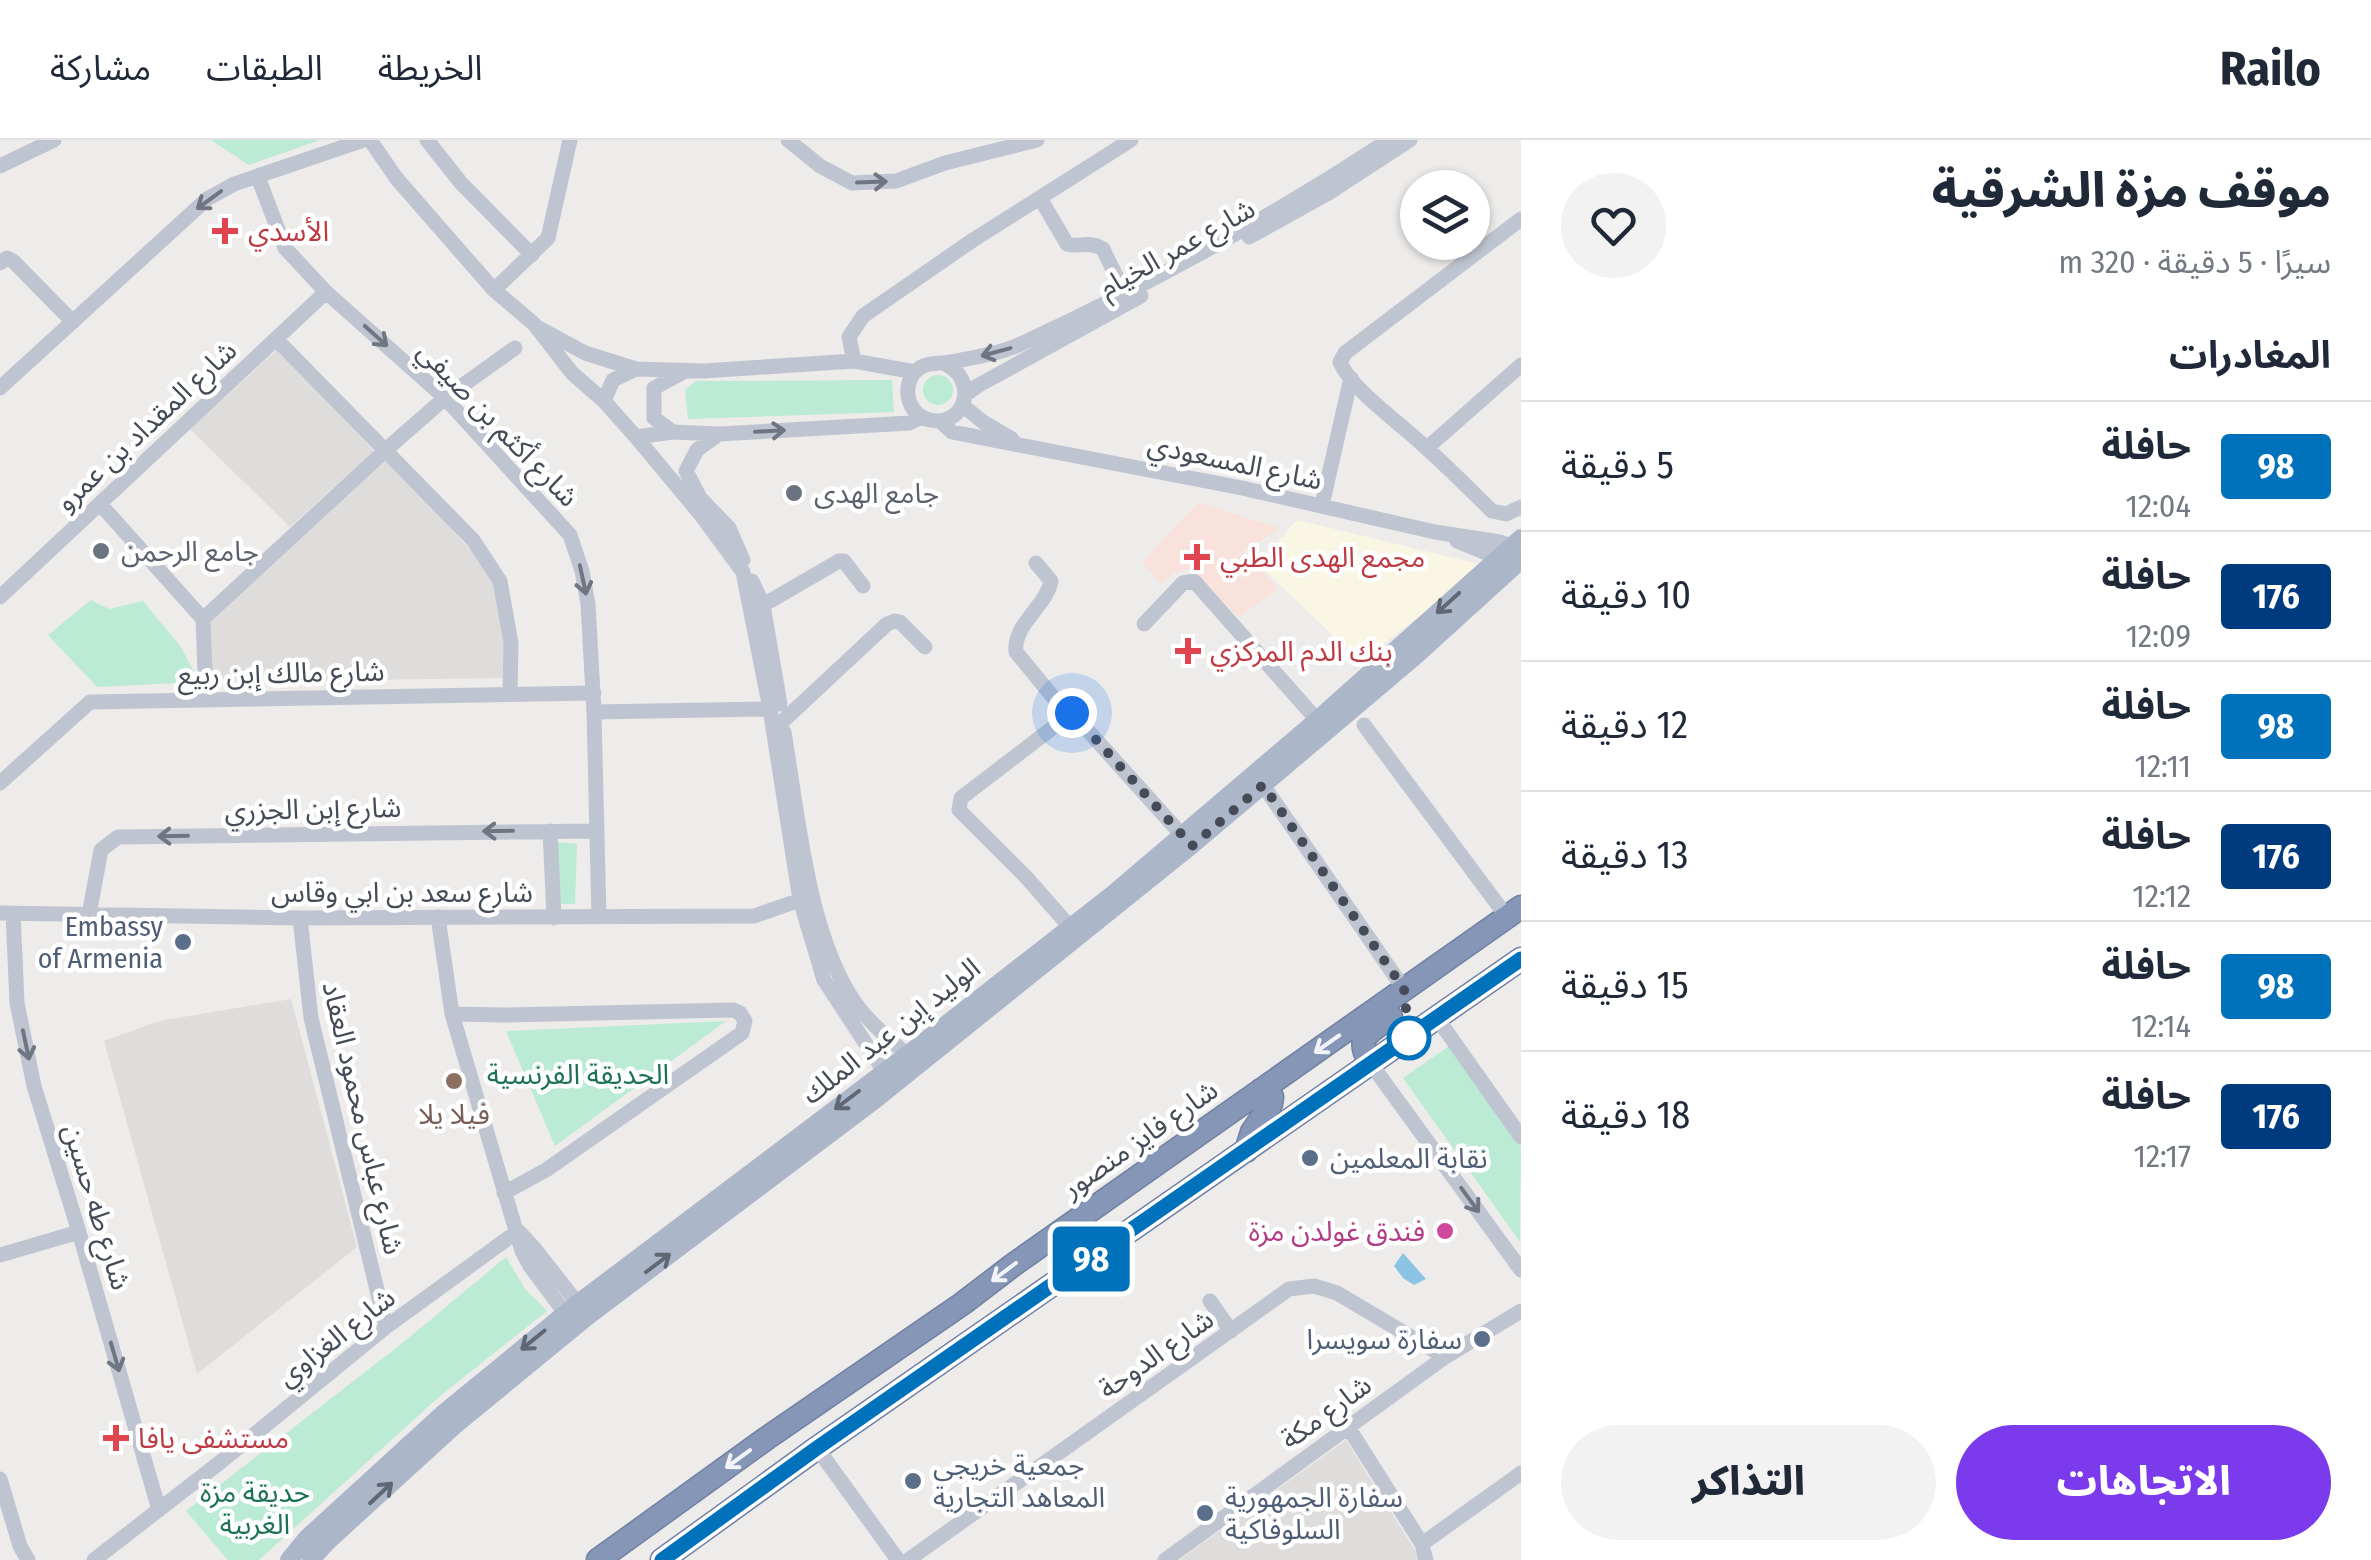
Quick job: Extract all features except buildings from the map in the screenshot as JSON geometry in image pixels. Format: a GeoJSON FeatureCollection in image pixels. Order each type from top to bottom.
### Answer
{"type":"FeatureCollection","features":[{"type":"Feature","properties":{"kind":"highway","name":"شارع فايز منصور"},"geometry":{"type":"LineString","coordinates":[[598,1560],[1514,912]]}},
{"type":"Feature","properties":{"kind":"highway"},"geometry":{"type":"LineString","coordinates":[[662,1560],[1521,959]]}},
{"type":"Feature","properties":{"kind":"highway"},"geometry":{"type":"LineString","coordinates":[[1371,1064],[1363,1050],[1364,1038],[1414,1001],[1431,971]]}},
{"type":"Feature","properties":{"kind":"highway"},"geometry":{"type":"LineString","coordinates":[[1246,1152],[1252,1132],[1272,1103],[1272,1097],[1261,1090]]}},
{"type":"Feature","properties":{"kind":"main road","name":"الوليد إبن عبد الملك"},"geometry":{"type":"LineString","coordinates":[[289,1560],[306,1538],[445,1412],[913,1060],[1187,841],[1317,720],[1514,554]]}},
{"type":"Feature","properties":{"kind":"main road","name":"الوليد إبن عبد الملك"},"geometry":{"type":"LineString","coordinates":[[913,1060],[1070,927],[1263,785],[1412,659],[1514,554]]}},
{"type":"Feature","properties":{"kind":"main road","name":"الوليد إبن عبد الملك"},"geometry":{"type":"LineString","coordinates":[[311,1560],[576,1315]]}},
{"type":"Feature","properties":{"kind":"street"},"geometry":{"type":"LineString","coordinates":[[0,166],[54,140]]}},
{"type":"Feature","properties":{"kind":"street"},"geometry":{"type":"LineString","coordinates":[[0,388],[207,199],[234,184],[367,140],[494,290],[534,324],[585,353],[636,370],[686,371],[854,361],[915,372]]}},
{"type":"Feature","properties":{"kind":"street"},"geometry":{"type":"LineString","coordinates":[[427,140],[462,183],[532,255]]}},
{"type":"Feature","properties":{"kind":"street"},"geometry":{"type":"LineString","coordinates":[[494,290],[548,238],[570,140]]}},
{"type":"Feature","properties":{"kind":"street"},"geometry":{"type":"LineString","coordinates":[[788,140],[820,166],[852,183],[896,181],[945,163],[1037,140]]}},
{"type":"Feature","properties":{"kind":"street"},"geometry":{"type":"LineString","coordinates":[[854,361],[850,337],[863,316],[1131,140]]}},
{"type":"Feature","properties":{"kind":"street","name":"شارع عمر الخيام"},"geometry":{"type":"LineString","coordinates":[[943,364],[1004,352],[1073,320],[1191,260],[1389,140]]}},
{"type":"Feature","properties":{"kind":"street","name":"شارع عمر الخيام"},"geometry":{"type":"LineString","coordinates":[[964,400],[996,375],[1327,194],[1410,140]]}},
{"type":"Feature","properties":{"kind":"street","name":"شارع أكثم بن صيفي"},"geometry":{"type":"LineString","coordinates":[[258,177],[286,248],[326,292],[445,398],[570,535],[588,604],[599,917]]}},
{"type":"Feature","properties":{"kind":"street"},"geometry":{"type":"LineString","coordinates":[[1040,198],[1068,244],[1103,249],[1117,278]]}},
{"type":"Feature","properties":{"kind":"street"},"geometry":{"type":"LineString","coordinates":[[1521,219],[1345,353],[1340,362],[1351,378],[1492,511],[1506,514],[1521,507]]}},
{"type":"Feature","properties":{"kind":"street"},"geometry":{"type":"LineString","coordinates":[[0,262],[7,258],[13,261],[74,322]]}},
{"type":"Feature","properties":{"kind":"street","name":"شارع المقداد بن عمرو"},"geometry":{"type":"LineString","coordinates":[[0,597],[326,292]]}},
{"type":"Feature","properties":{"kind":"street"},"geometry":{"type":"LineString","coordinates":[[534,324],[572,373],[636,437],[743,572],[776,715]]}},
{"type":"Feature","properties":{"kind":"street"},"geometry":{"type":"LineString","coordinates":[[276,339],[473,540],[500,581],[511,642],[510,692]]}},
{"type":"Feature","properties":{"kind":"street"},"geometry":{"type":"LineString","coordinates":[[202,619],[386,449],[445,398],[515,348]]}},
{"type":"Feature","properties":{"kind":"street"},"geometry":{"type":"LineString","coordinates":[[943,364],[962,378],[964,400],[957,413],[940,421],[930,420],[910,404],[908,387],[915,372],[923,366],[943,364]]}},
{"type":"Feature","properties":{"kind":"street"},"geometry":{"type":"LineString","coordinates":[[1427,448],[1521,365]]}},
{"type":"Feature","properties":{"kind":"street"},"geometry":{"type":"LineString","coordinates":[[604,401],[613,380],[636,370]]}},
{"type":"Feature","properties":{"kind":"street"},"geometry":{"type":"LineString","coordinates":[[673,432],[654,418],[654,388],[686,371]]}},
{"type":"Feature","properties":{"kind":"street"},"geometry":{"type":"LineString","coordinates":[[1322,505],[1351,378]]}},
{"type":"Feature","properties":{"kind":"street"},"geometry":{"type":"LineString","coordinates":[[964,400],[983,422],[1020,444]]}},
{"type":"Feature","properties":{"kind":"street"},"geometry":{"type":"LineString","coordinates":[[636,437],[673,432],[719,434],[910,423],[922,417]]}},
{"type":"Feature","properties":{"kind":"street","name":"شارع المسعودي"},"geometry":{"type":"LineString","coordinates":[[940,421],[952,432],[1322,505],[1435,532],[1483,538],[1514,554]]}},
{"type":"Feature","properties":{"kind":"street"},"geometry":{"type":"LineString","coordinates":[[719,434],[697,450],[686,471],[700,498],[729,528],[763,605],[776,715],[824,980],[889,1078]]}},
{"type":"Feature","properties":{"kind":"street"},"geometry":{"type":"LineString","coordinates":[[100,504],[202,619],[206,700]]}},
{"type":"Feature","properties":{"kind":"street"},"geometry":{"type":"LineString","coordinates":[[763,605],[839,560],[864,586]]}},
{"type":"Feature","properties":{"kind":"street"},"geometry":{"type":"LineString","coordinates":[[1036,563],[1051,581],[1050,588],[1024,624],[1015,643],[1016,652],[1057,702],[1072,713],[1187,841]]}},
{"type":"Feature","properties":{"kind":"street"},"geometry":{"type":"LineString","coordinates":[[1144,624],[1183,583],[1194,581],[1317,720]]}},
{"type":"Feature","properties":{"kind":"street"},"geometry":{"type":"LineString","coordinates":[[594,712],[776,715],[887,624],[900,622],[925,647]]}},
{"type":"Feature","properties":{"kind":"street","name":"شارع مالك إبن ربيع"},"geometry":{"type":"LineString","coordinates":[[0,782],[90,702],[594,693]]}},
{"type":"Feature","properties":{"kind":"street"},"geometry":{"type":"LineString","coordinates":[[1070,927],[959,810],[958,804],[960,798],[1072,713]]}},
{"type":"Feature","properties":{"kind":"street"},"geometry":{"type":"LineString","coordinates":[[1364,724],[1514,912]]}},
{"type":"Feature","properties":{"kind":"street"},"geometry":{"type":"LineString","coordinates":[[1263,785],[1404,989]]}},
{"type":"Feature","properties":{"kind":"street"},"geometry":{"type":"LineString","coordinates":[[550,830],[554,918]]}},
{"type":"Feature","properties":{"kind":"street","name":"شارع إبن الجزري"},"geometry":{"type":"LineString","coordinates":[[89,915],[101,850],[118,837],[596,830]]}},
{"type":"Feature","properties":{"kind":"street"},"geometry":{"type":"LineString","coordinates":[[807,900],[833,964],[857,1006],[913,1060]]}},
{"type":"Feature","properties":{"kind":"street","name":"شارع سعد بن ابي وقاس"},"geometry":{"type":"LineString","coordinates":[[6,913],[300,918],[754,916],[807,900]]}},
{"type":"Feature","properties":{"kind":"street","name":"شارع طه حسين"},"geometry":{"type":"LineString","coordinates":[[6,913],[17,1003],[31,1069],[158,1510]]}},
{"type":"Feature","properties":{"kind":"street"},"geometry":{"type":"LineString","coordinates":[[438,917],[452,1014],[504,1193],[518,1231],[535,1249],[576,1315]]}},
{"type":"Feature","properties":{"kind":"street","name":"شارع عباس محمود العقاد"},"geometry":{"type":"LineString","coordinates":[[300,918],[311,1018],[386,1327]]}},
{"type":"Feature","properties":{"kind":"street"},"geometry":{"type":"LineString","coordinates":[[452,1014],[733,1010],[745,1020],[742,1032],[546,1170],[504,1193]]}},
{"type":"Feature","properties":{"kind":"street"},"geometry":{"type":"LineString","coordinates":[[1437,1018],[1521,1137]]}},
{"type":"Feature","properties":{"kind":"street"},"geometry":{"type":"LineString","coordinates":[[1371,1064],[1521,1270]]}},
{"type":"Feature","properties":{"kind":"street","name":"شارع الغزاوي"},"geometry":{"type":"LineString","coordinates":[[94,1560],[386,1327],[518,1231]]}},
{"type":"Feature","properties":{"kind":"street"},"geometry":{"type":"LineString","coordinates":[[0,1255],[80,1232]]}},
{"type":"Feature","properties":{"kind":"street","name":"شارع الدوحة"},"geometry":{"type":"LineString","coordinates":[[908,1560],[1290,1290],[1314,1286],[1337,1292],[1445,1357]]}},
{"type":"Feature","properties":{"kind":"street"},"geometry":{"type":"LineString","coordinates":[[1210,1301],[1231,1331]]}},
{"type":"Feature","properties":{"kind":"street","name":"شارع مكة"},"geometry":{"type":"LineString","coordinates":[[1165,1560],[1445,1357],[1521,1311]]}},
{"type":"Feature","properties":{"kind":"street"},"geometry":{"type":"LineString","coordinates":[[1348,1426],[1424,1552],[1521,1472]]}},
{"type":"Feature","properties":{"kind":"street"},"geometry":{"type":"LineString","coordinates":[[817,1448],[898,1560]]}},
{"type":"Feature","properties":{"kind":"street"},"geometry":{"type":"LineString","coordinates":[[0,1479],[28,1560]]}},
{"type":"Feature","properties":{"kind":"shaded area"},"geometry":{"type":"Polygon","coordinates":[[[279,348],[374,451],[290,527],[190,429],[279,348]]]}},
{"type":"Feature","properties":{"kind":"shaded area"},"geometry":{"type":"Polygon","coordinates":[[[388,458],[483,564],[503,599],[507,678],[213,682],[209,624],[388,458]]]}},
{"type":"Feature","properties":{"kind":"shaded area","name":"مجمع الهدى الطبي"},"geometry":{"type":"Polygon","coordinates":[[[1198,502],[1280,528],[1243,552],[1279,589],[1238,617],[1191,568],[1174,573],[1161,584],[1142,562],[1198,502]]]}},
{"type":"Feature","properties":{"kind":"shaded area"},"geometry":{"type":"Polygon","coordinates":[[[1297,520],[1487,566],[1360,661],[1258,564],[1297,520]]]}},
{"type":"Feature","properties":{"kind":"shaded area"},"geometry":{"type":"Polygon","coordinates":[[[291,999],[357,1247],[197,1374],[104,1041],[159,1021],[291,999]]]}},
{"type":"Feature","properties":{"kind":"shaded area"},"geometry":{"type":"Polygon","coordinates":[[[1346,1440],[1421,1560],[1179,1560],[1346,1440]]]}},
{"type":"Feature","properties":{"kind":"green space"},"geometry":{"type":"Polygon","coordinates":[[[211,140],[320,140],[249,165],[211,140]]]}},
{"type":"Feature","properties":{"kind":"green space"},"geometry":{"type":"Polygon","coordinates":[[[938,375],[949,379],[953,390],[949,401],[938,405],[927,401],[923,390],[927,379],[938,375]]]}},
{"type":"Feature","properties":{"kind":"green space"},"geometry":{"type":"Polygon","coordinates":[[[892,380],[894,412],[688,419],[685,390],[696,381],[892,380]]]}},
{"type":"Feature","properties":{"kind":"green space"},"geometry":{"type":"Polygon","coordinates":[[[91,600],[109,609],[143,601],[181,647],[199,682],[97,687],[48,635],[91,600]]]}},
{"type":"Feature","properties":{"kind":"green space"},"geometry":{"type":"Polygon","coordinates":[[[555,842],[577,844],[575,904],[557,904],[555,842]]]}},
{"type":"Feature","properties":{"kind":"green space","name":"الحديقة الفرنسية"},"geometry":{"type":"Polygon","coordinates":[[[726,1021],[555,1146],[506,1031],[726,1021]]]}},
{"type":"Feature","properties":{"kind":"green space"},"geometry":{"type":"Polygon","coordinates":[[[1449,1046],[1521,1147],[1520,1242],[1403,1078],[1449,1046]]]}},
{"type":"Feature","properties":{"kind":"green space","name":"حديقة مزة الغربية"},"geometry":{"type":"Polygon","coordinates":[[[506,1257],[525,1289],[547,1311],[440,1396],[259,1560],[228,1560],[186,1511],[405,1341],[506,1257]]]}},
{"type":"Feature","properties":{"kind":"water"},"geometry":{"type":"Polygon","coordinates":[[[1403,1253],[1426,1279],[1414,1285],[1403,1278],[1394,1266],[1403,1253]]]}},
{"type":"Feature","properties":{"kind":"bus line","name":"98"},"geometry":{"type":"LineString","coordinates":[[662,1560],[1521,959]]}},
{"type":"Feature","properties":{"kind":"place","name":"الأسدي"},"geometry":{"type":"Point","coordinates":[225,231]}},
{"type":"Feature","properties":{"kind":"place","name":"جامع الهدى"},"geometry":{"type":"Point","coordinates":[794,493]}},
{"type":"Feature","properties":{"kind":"place","name":"جامع الرحمن"},"geometry":{"type":"Point","coordinates":[101,551]}},
{"type":"Feature","properties":{"kind":"place","name":"مجمع الهدى الطبي"},"geometry":{"type":"Point","coordinates":[1197,557]}},
{"type":"Feature","properties":{"kind":"place","name":"بنك الدم المركزي"},"geometry":{"type":"Point","coordinates":[1188,651]}},
{"type":"Feature","properties":{"kind":"place","name":"Embassy of Armenia"},"geometry":{"type":"Point","coordinates":[183,942]}},
{"type":"Feature","properties":{"kind":"place","name":"فيلا يلا"},"geometry":{"type":"Point","coordinates":[454,1081]}},
{"type":"Feature","properties":{"kind":"place","name":"نقابة المعلمين"},"geometry":{"type":"Point","coordinates":[1310,1158]}},
{"type":"Feature","properties":{"kind":"place","name":"فندق غولدن مزة"},"geometry":{"type":"Point","coordinates":[1445,1231]}},
{"type":"Feature","properties":{"kind":"place","name":"سفارة سويسرا"},"geometry":{"type":"Point","coordinates":[1482,1339]}},
{"type":"Feature","properties":{"kind":"place","name":"مستشفى يافا"},"geometry":{"type":"Point","coordinates":[116,1438]}},
{"type":"Feature","properties":{"kind":"place","name":"جمعية خريجي المعاهد التجارية"},"geometry":{"type":"Point","coordinates":[913,1481]}},
{"type":"Feature","properties":{"kind":"place","name":"سفارة الجمهورية السلوفاكية"},"geometry":{"type":"Point","coordinates":[1205,1513]}},
{"type":"Feature","properties":{"kind":"route"},"geometry":{"type":"LineString","coordinates":[[1072,713],[1192,846],[1263,785],[1404,989],[1409,1038]]}}]}
